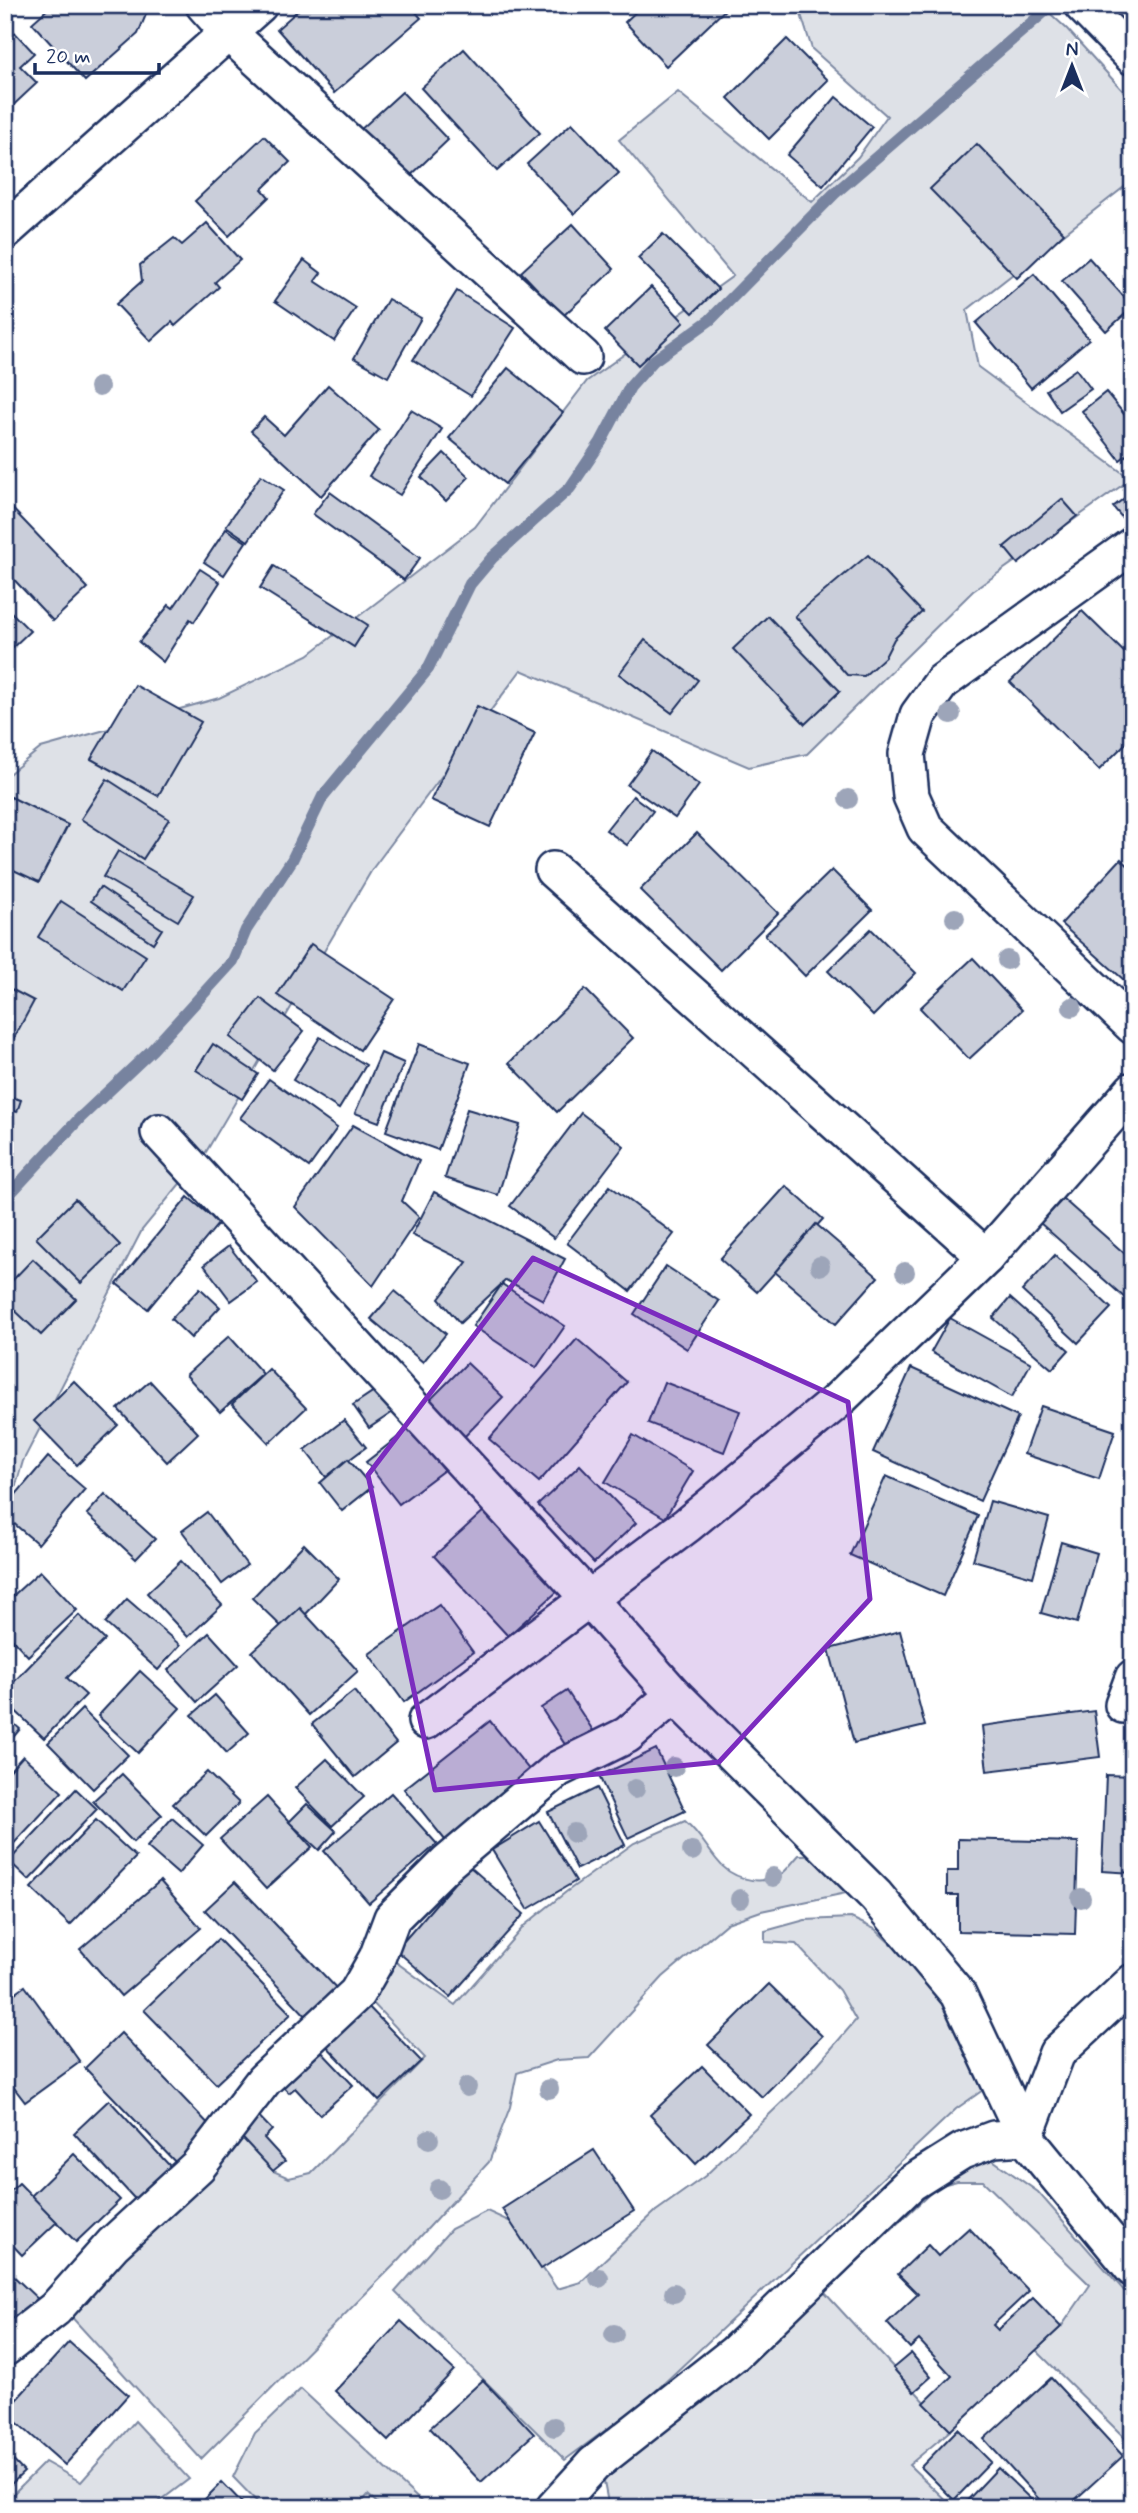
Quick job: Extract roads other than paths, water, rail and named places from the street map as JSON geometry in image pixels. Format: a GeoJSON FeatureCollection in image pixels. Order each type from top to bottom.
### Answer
{"type":"FeatureCollection","features":[{"type":"Feature","properties":{"kind":"street"},"geometry":{"type":"LineString","coordinates":[[204,5],[230,34],[583,356]]}},
{"type":"Feature","properties":{"kind":"street"},"geometry":{"type":"LineString","coordinates":[[5,231],[230,34],[259,5]]}},
{"type":"Feature","properties":{"kind":"street"},"geometry":{"type":"LineString","coordinates":[[1086,9],[1133,57]]}},
{"type":"Feature","properties":{"kind":"street"},"geometry":{"type":"LineString","coordinates":[[1133,545],[942,682],[918,715],[907,754],[911,796],[925,828],[1133,1026]]}},
{"type":"Feature","properties":{"kind":"street"},"geometry":{"type":"LineString","coordinates":[[553,870],[986,1257]]}},
{"type":"Feature","properties":{"kind":"street"},"geometry":{"type":"LineString","coordinates":[[426,1721],[687,1525],[836,1402],[986,1257],[1133,1090]]}},
{"type":"Feature","properties":{"kind":"street"},"geometry":{"type":"LineString","coordinates":[[159,1132],[674,1695],[876,1896],[958,1994],[1025,2137],[1133,2269]]}},
{"type":"Feature","properties":{"kind":"street"},"geometry":{"type":"LineString","coordinates":[[5,2348],[55,2309],[113,2244],[198,2166],[264,2080],[357,1993],[377,1958],[392,1918],[447,1863],[558,1769],[627,1735],[674,1695]]}},
{"type":"Feature","properties":{"kind":"street"},"geometry":{"type":"LineString","coordinates":[[1025,2137],[1057,2053],[1133,1982]]}},
{"type":"Feature","properties":{"kind":"street"},"geometry":{"type":"LineString","coordinates":[[554,2508],[594,2464],[735,2353],[821,2266],[911,2183],[962,2151],[994,2139],[1025,2137]]}},
{"type":"Feature","properties":{"kind":"waterway"},"geometry":{"type":"LineString","coordinates":[[5,1199],[80,1118],[152,1050],[233,961],[246,930],[292,860],[323,796],[428,669],[470,584],[492,558],[570,488],[601,442],[630,387],[653,361],[710,320],[834,194],[1052,5]]}}]}
